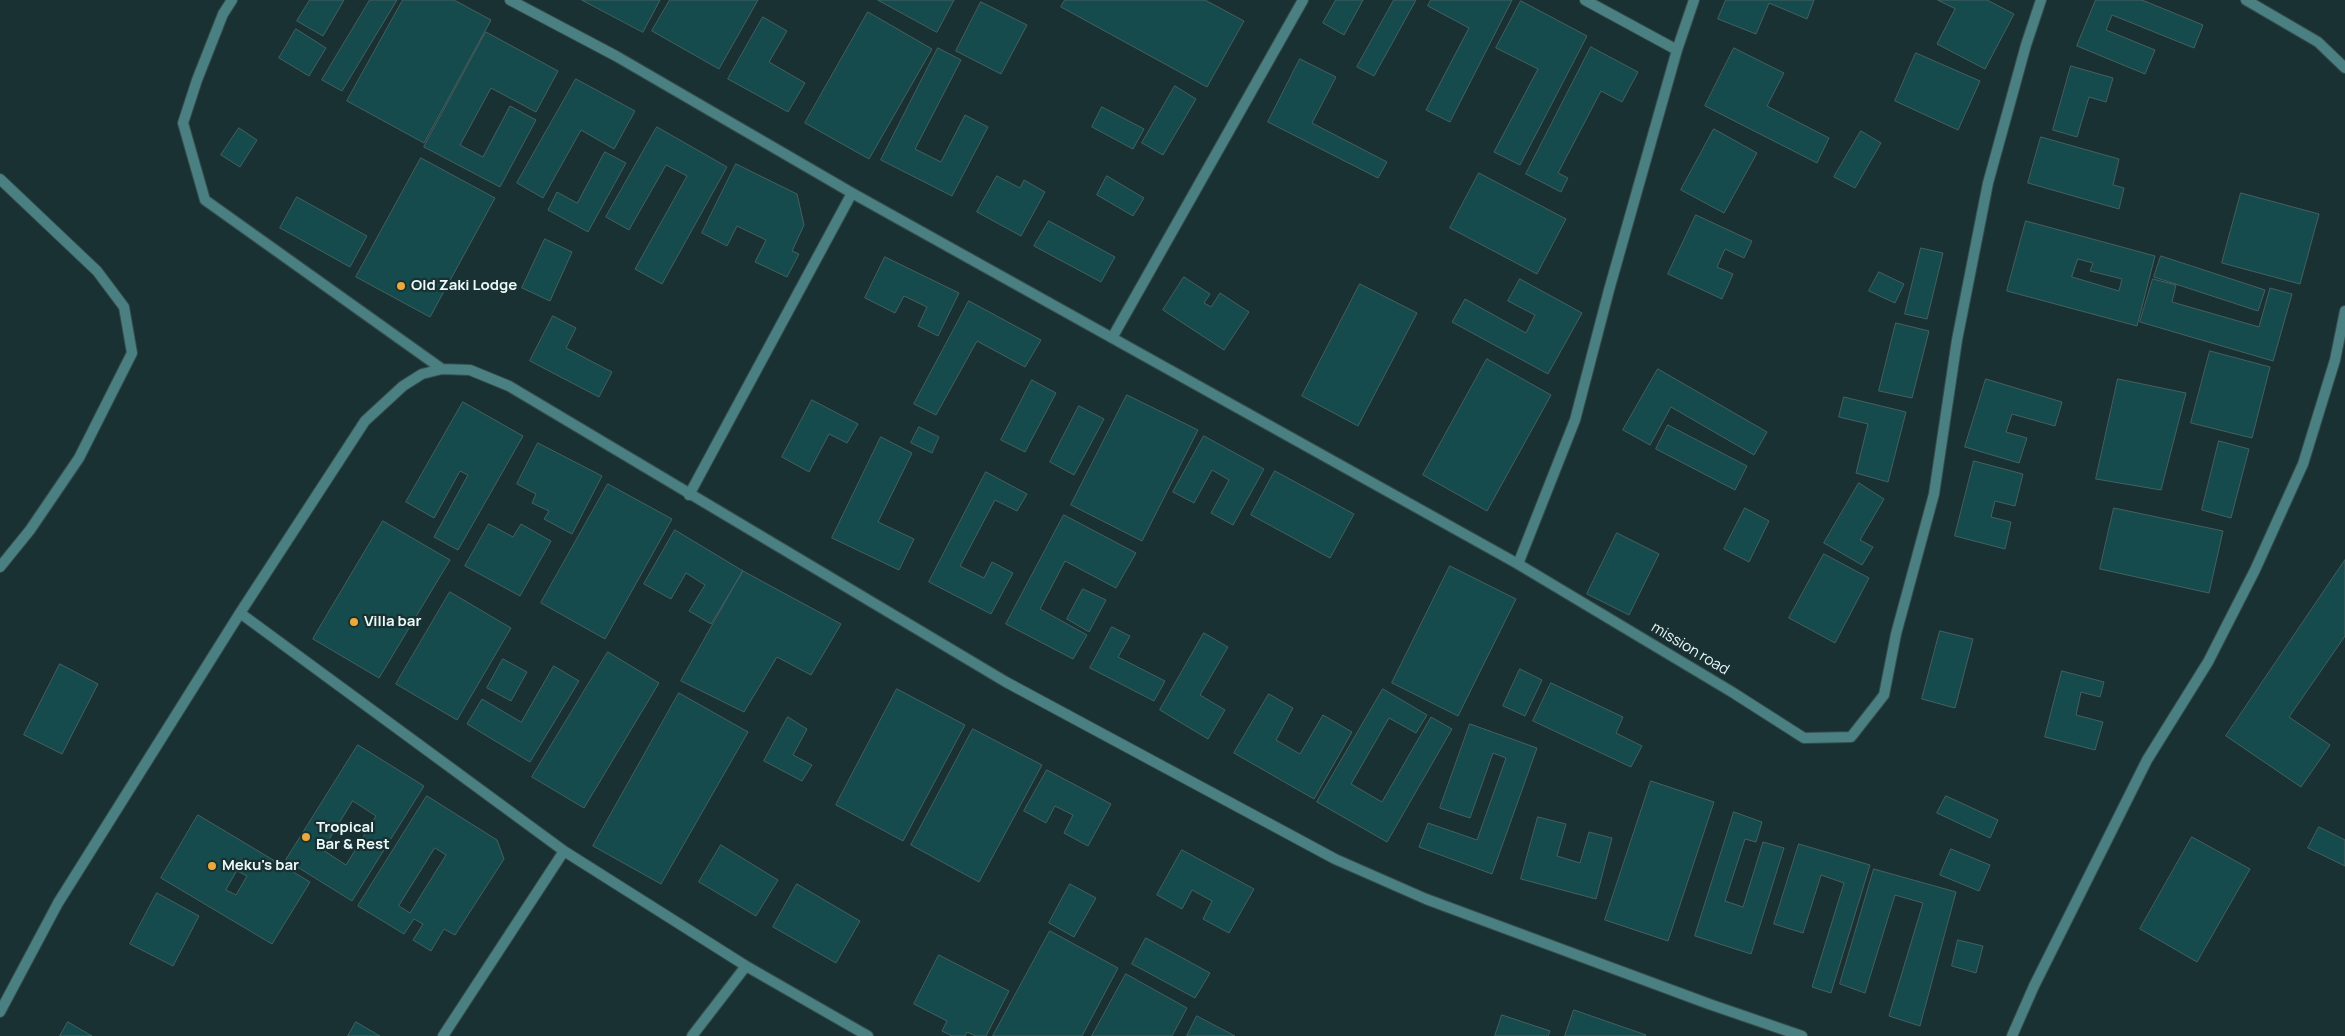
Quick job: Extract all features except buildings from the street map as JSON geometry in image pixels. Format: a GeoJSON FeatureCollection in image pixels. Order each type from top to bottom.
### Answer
{"type":"FeatureCollection","features":[{"type":"Feature","properties":{"kind":"street"},"geometry":{"type":"LineString","coordinates":[[232,0],[223,14],[200,72],[183,124],[205,200],[442,369]]}},
{"type":"Feature","properties":{"kind":"street","name":"mission road"},"geometry":{"type":"LineString","coordinates":[[510,0],[616,56],[852,193],[1518,564],[1732,692],[1804,738],[1851,737],[1884,696],[1896,634],[1934,494],[1957,340],[1988,183],[2026,45],[2041,0]]}},
{"type":"Feature","properties":{"kind":"street"},"geometry":{"type":"LineString","coordinates":[[1112,338],[1304,0]]}},
{"type":"Feature","properties":{"kind":"street"},"geometry":{"type":"LineString","coordinates":[[1585,0],[1677,50]]}},
{"type":"Feature","properties":{"kind":"street"},"geometry":{"type":"LineString","coordinates":[[1518,564],[1575,420],[1609,290],[1677,50],[1694,0]]}},
{"type":"Feature","properties":{"kind":"street"},"geometry":{"type":"LineString","coordinates":[[2246,0],[2318,42],[2345,68]]}},
{"type":"Feature","properties":{"kind":"street"},"geometry":{"type":"LineString","coordinates":[[0,179],[97,271],[124,307],[132,353],[79,458],[30,530],[0,567]]}},
{"type":"Feature","properties":{"kind":"street"},"geometry":{"type":"LineString","coordinates":[[689,495],[852,193]]}},
{"type":"Feature","properties":{"kind":"street"},"geometry":{"type":"LineString","coordinates":[[2012,1036],[2034,986],[2147,760],[2208,662],[2255,570],[2303,464],[2335,360],[2345,311]]}},
{"type":"Feature","properties":{"kind":"street"},"geometry":{"type":"LineString","coordinates":[[0,1012],[58,903],[240,613],[365,421],[403,386],[422,374],[442,369],[470,370],[509,386],[689,495],[1006,682],[1335,858],[1426,900],[1709,1004],[1802,1036]]}},
{"type":"Feature","properties":{"kind":"street"},"geometry":{"type":"LineString","coordinates":[[240,613],[564,852],[746,966],[868,1036]]}},
{"type":"Feature","properties":{"kind":"street"},"geometry":{"type":"LineString","coordinates":[[443,1036],[564,852]]}},
{"type":"Feature","properties":{"kind":"street"},"geometry":{"type":"LineString","coordinates":[[692,1036],[746,966]]}},
{"type":"Feature","properties":{"kind":"place","name":"Old Zaki Lodge"},"geometry":{"type":"Point","coordinates":[401,286]}},
{"type":"Feature","properties":{"kind":"place","name":"Villa bar"},"geometry":{"type":"Point","coordinates":[354,622]}},
{"type":"Feature","properties":{"kind":"place","name":"Tropical Bar & Rest"},"geometry":{"type":"Point","coordinates":[306,837]}},
{"type":"Feature","properties":{"kind":"place","name":"Meku's bar"},"geometry":{"type":"Point","coordinates":[212,866]}}]}
